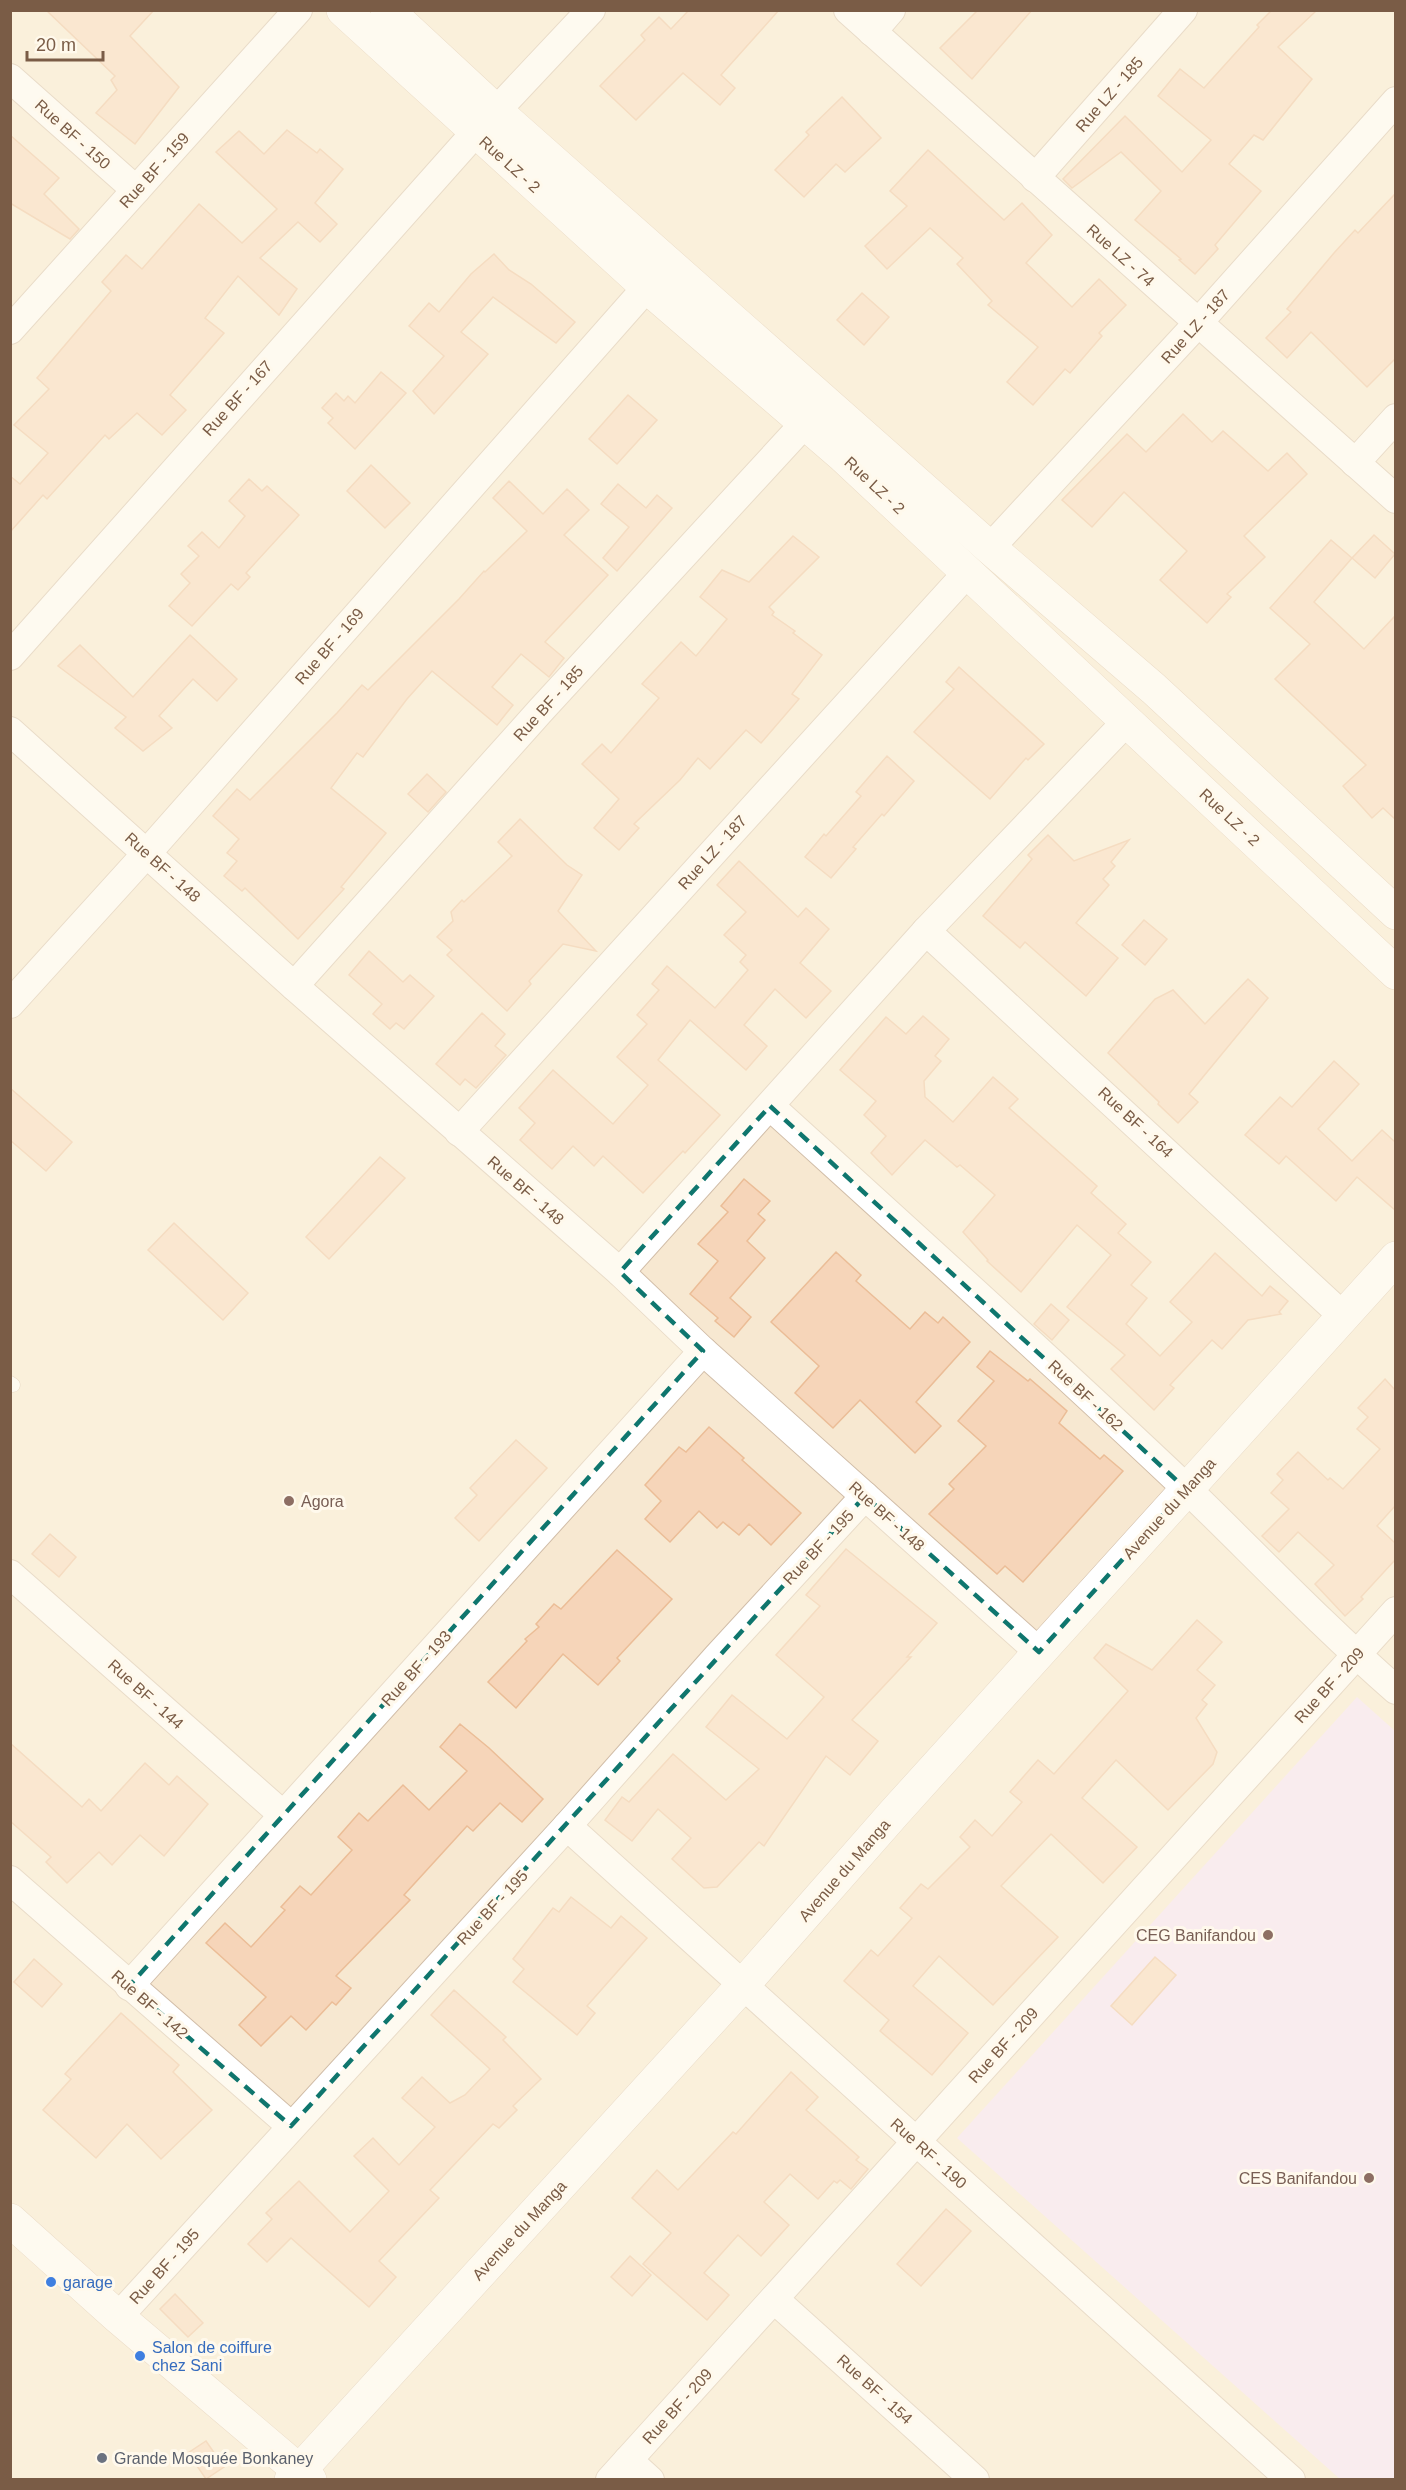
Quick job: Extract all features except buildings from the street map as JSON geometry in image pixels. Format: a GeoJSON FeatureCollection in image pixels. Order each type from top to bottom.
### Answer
{"type":"FeatureCollection","features":[{"type":"Feature","properties":{"kind":"main road","name":"Rue LZ - 2"},"geometry":{"type":"LineString","coordinates":[[343,10],[486,122],[990,548],[1154,689],[1392,903]]}},
{"type":"Feature","properties":{"kind":"main road","name":"Rue LZ - 2"},"geometry":{"type":"LineString","coordinates":[[387,10],[486,122],[647,287],[842,455],[1395,973]]}},
{"type":"Feature","properties":{"kind":"main road","name":"Avenue du Manga"},"geometry":{"type":"LineString","coordinates":[[300,2476],[1395,1258]]}},
{"type":"Feature","properties":{"kind":"main road"},"geometry":{"type":"LineString","coordinates":[[10,2220],[300,2476]]}},
{"type":"Feature","properties":{"kind":"street","name":"Rue BF - 159"},"geometry":{"type":"LineString","coordinates":[[10,330],[298,10]]}},
{"type":"Feature","properties":{"kind":"street","name":"Rue BF - 167"},"geometry":{"type":"LineString","coordinates":[[10,656],[486,122],[591,10]]}},
{"type":"Feature","properties":{"kind":"street","name":"Rue LZ - 74"},"geometry":{"type":"LineString","coordinates":[[848,10],[1395,499]]}},
{"type":"Feature","properties":{"kind":"street"},"geometry":{"type":"LineString","coordinates":[[872,32],[891,10]]}},
{"type":"Feature","properties":{"kind":"street","name":"Rue LZ - 185"},"geometry":{"type":"LineString","coordinates":[[1035,178],[1183,10]]}},
{"type":"Feature","properties":{"kind":"street","name":"Rue BF - 150"},"geometry":{"type":"LineString","coordinates":[[10,78],[136,190]]}},
{"type":"Feature","properties":{"kind":"street","name":"Rue LZ - 187"},"geometry":{"type":"LineString","coordinates":[[990,548],[1198,323],[1395,100]]}},
{"type":"Feature","properties":{"kind":"street","name":"Rue BF - 169"},"geometry":{"type":"LineString","coordinates":[[10,1004],[147,853],[647,287]]}},
{"type":"Feature","properties":{"kind":"street"},"geometry":{"type":"LineString","coordinates":[[1355,463],[1395,418]]}},
{"type":"Feature","properties":{"kind":"street","name":"Rue BF - 185"},"geometry":{"type":"LineString","coordinates":[[294,986],[541,710],[805,423]]}},
{"type":"Feature","properties":{"kind":"street","name":"Rue LZ - 187"},"geometry":{"type":"LineString","coordinates":[[459,1132],[968,573]]}},
{"type":"Feature","properties":{"kind":"street"},"geometry":{"type":"LineString","coordinates":[[620,1272],[926,931],[1127,721]]}},
{"type":"Feature","properties":{"kind":"street","name":"Rue BF - 148"},"geometry":{"type":"LineString","coordinates":[[10,731],[294,986],[620,1272],[703,1351],[1039,1652]]}},
{"type":"Feature","properties":{"kind":"street","name":"Rue BF - 164"},"geometry":{"type":"LineString","coordinates":[[926,931],[1343,1316]]}},
{"type":"Feature","properties":{"kind":"street","name":"Rue BF - 162"},"geometry":{"type":"LineString","coordinates":[[770,1106],[977,1294],[1186,1489],[1356,1655],[1395,1690]]}},
{"type":"Feature","properties":{"kind":"street","name":"Rue BF - 193"},"geometry":{"type":"LineString","coordinates":[[129,1986],[703,1351]]}},
{"type":"Feature","properties":{"kind":"street","name":"Rue BF - 195"},"geometry":{"type":"LineString","coordinates":[[118,2317],[865,1496]]}},
{"type":"Feature","properties":{"kind":"street","name":"Rue BF - 144"},"geometry":{"type":"LineString","coordinates":[[10,1574],[282,1815]]}},
{"type":"Feature","properties":{"kind":"street","name":"Rue BF - 209"},"geometry":{"type":"LineString","coordinates":[[619,2470],[1395,1611]]}},
{"type":"Feature","properties":{"kind":"street","name":"Rue RF - 190"},"geometry":{"type":"LineString","coordinates":[[567,1826],[1291,2480]]}},
{"type":"Feature","properties":{"kind":"street","name":"Rue BF - 142"},"geometry":{"type":"LineString","coordinates":[[10,1880],[291,2126]]}},
{"type":"Feature","properties":{"kind":"street","name":"Rue BF - 154"},"geometry":{"type":"LineString","coordinates":[[774,2298],[975,2480]]}},
{"type":"Feature","properties":{"kind":"street"},"geometry":{"type":"LineString","coordinates":[[619,2470],[650,2480]]}},
{"type":"Feature","properties":{"kind":"highlighted area"},"geometry":{"type":"Polygon","coordinates":[[[770,1106],[1186,1489],[1039,1652],[865,1496],[291,2126],[129,1986],[703,1351],[620,1272],[770,1106]]]}},
{"type":"Feature","properties":{"kind":"shaded area"},"geometry":{"type":"Polygon","coordinates":[[[11,11],[1395,11],[1395,2479],[11,2479],[11,11]]]}},
{"type":"Feature","properties":{"kind":"shaded area","name":"CEG Banifandou"},"geometry":{"type":"Polygon","coordinates":[[[1357,1697],[1395,1731],[1395,2479],[1340,2479],[957,2138],[1357,1697]]]}},
{"type":"Feature","properties":{"kind":"place","name":"Agora"},"geometry":{"type":"Point","coordinates":[289,1501]}},
{"type":"Feature","properties":{"kind":"place","name":"CEG Banifandou"},"geometry":{"type":"Point","coordinates":[1268,1935]}},
{"type":"Feature","properties":{"kind":"place","name":"CES Banifandou"},"geometry":{"type":"Point","coordinates":[1369,2178]}},
{"type":"Feature","properties":{"kind":"place","name":"garage"},"geometry":{"type":"Point","coordinates":[51,2282]}},
{"type":"Feature","properties":{"kind":"place","name":"Salon de coiffure chez Sani"},"geometry":{"type":"Point","coordinates":[140,2356]}},
{"type":"Feature","properties":{"kind":"place","name":"Grande Mosquée Bonkaney"},"geometry":{"type":"Point","coordinates":[102,2458]}}]}
